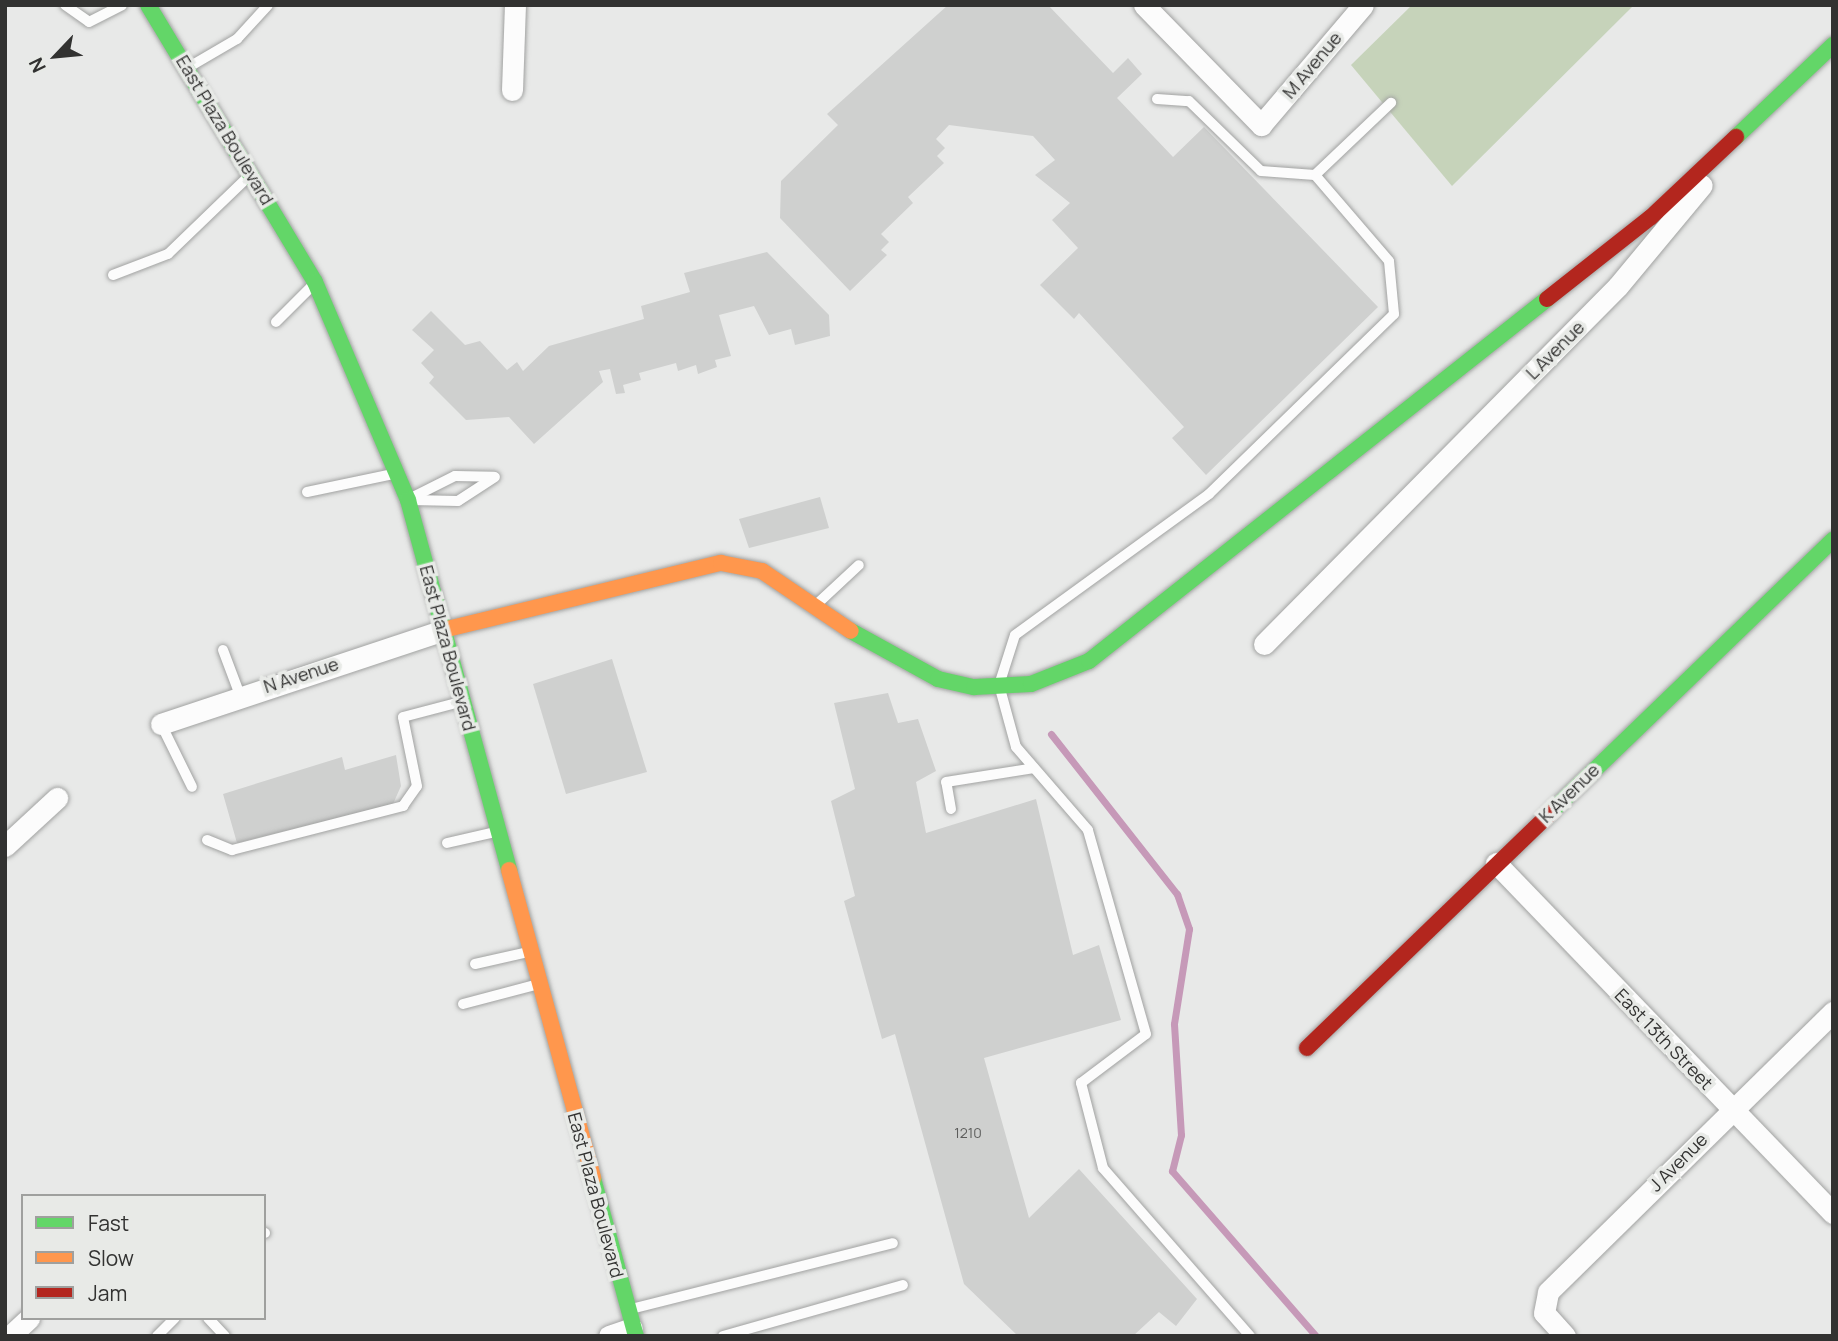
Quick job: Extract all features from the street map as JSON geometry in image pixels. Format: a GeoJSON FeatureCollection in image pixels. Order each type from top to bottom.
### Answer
{"type":"FeatureCollection","features":[{"type":"Feature","properties":{"kind":"street","name":"East Plaza Boulevard"},"geometry":{"type":"LineString","coordinates":[[148,5],[189,66],[315,282],[408,500],[632,1324]]}},
{"type":"Feature","properties":{"kind":"street"},"geometry":{"type":"LineString","coordinates":[[512,90],[515,5]]}},
{"type":"Feature","properties":{"kind":"street","name":"M Avenue"},"geometry":{"type":"LineString","coordinates":[[1144,5],[1261,125],[1363,5]]}},
{"type":"Feature","properties":{"kind":"street","name":"L Avenue"},"geometry":{"type":"LineString","coordinates":[[1264,644],[1618,286],[1744,133],[1833,45]]}},
{"type":"Feature","properties":{"kind":"street"},"geometry":{"type":"LineString","coordinates":[[443,631],[721,563],[762,571],[887,655],[939,680],[999,685],[1031,684],[1090,661],[1651,217],[1744,133]]}},
{"type":"Feature","properties":{"kind":"street","name":"K Avenue"},"geometry":{"type":"LineString","coordinates":[[1307,1048],[1833,540]]}},
{"type":"Feature","properties":{"kind":"street","name":"N Avenue"},"geometry":{"type":"LineString","coordinates":[[161,724],[240,695],[443,631]]}},
{"type":"Feature","properties":{"kind":"street"},"geometry":{"type":"LineString","coordinates":[[5,846],[57,798]]}},
{"type":"Feature","properties":{"kind":"street","name":"East 13th Street"},"geometry":{"type":"LineString","coordinates":[[1496,863],[1833,1213]]}},
{"type":"Feature","properties":{"kind":"street","name":"J Avenue"},"geometry":{"type":"LineString","coordinates":[[1558,1328],[1544,1313],[1548,1292],[1833,1012]]}},
{"type":"Feature","properties":{"kind":"street"},"geometry":{"type":"LineString","coordinates":[[10,1336],[27,1320]]}},
{"type":"Feature","properties":{"kind":"street"},"geometry":{"type":"LineString","coordinates":[[610,1336],[632,1324]]}},
{"type":"Feature","properties":{"kind":"lane"},"geometry":{"type":"LineString","coordinates":[[65,5],[89,23],[122,5]]}},
{"type":"Feature","properties":{"kind":"lane"},"geometry":{"type":"LineString","coordinates":[[189,66],[237,39],[268,5]]}},
{"type":"Feature","properties":{"kind":"lane"},"geometry":{"type":"LineString","coordinates":[[1157,99],[1189,101],[1261,171],[1315,175],[1389,261],[1394,314],[1209,494],[1015,635],[999,685],[1016,747],[1088,830],[1146,1034],[1081,1083],[1103,1168],[1250,1336]]}},
{"type":"Feature","properties":{"kind":"lane"},"geometry":{"type":"LineString","coordinates":[[1315,175],[1391,103]]}},
{"type":"Feature","properties":{"kind":"lane"},"geometry":{"type":"LineString","coordinates":[[113,275],[168,254],[252,174]]}},
{"type":"Feature","properties":{"kind":"lane"},"geometry":{"type":"LineString","coordinates":[[276,322],[315,282]]}},
{"type":"Feature","properties":{"kind":"lane"},"geometry":{"type":"LineString","coordinates":[[306,492],[398,473]]}},
{"type":"Feature","properties":{"kind":"lane"},"geometry":{"type":"LineString","coordinates":[[455,477],[495,477],[458,501],[408,500],[455,477]]}},
{"type":"Feature","properties":{"kind":"lane"},"geometry":{"type":"LineString","coordinates":[[815,606],[859,565]]}},
{"type":"Feature","properties":{"kind":"lane"},"geometry":{"type":"LineString","coordinates":[[223,650],[240,695]]}},
{"type":"Feature","properties":{"kind":"lane"},"geometry":{"type":"LineString","coordinates":[[207,840],[232,850],[403,806],[417,786],[404,717],[463,702]]}},
{"type":"Feature","properties":{"kind":"lane"},"geometry":{"type":"LineString","coordinates":[[161,724],[192,787]]}},
{"type":"Feature","properties":{"kind":"lane"},"geometry":{"type":"LineString","coordinates":[[950,809],[946,782],[1034,768]]}},
{"type":"Feature","properties":{"kind":"lane"},"geometry":{"type":"LineString","coordinates":[[447,843],[498,831]]}},
{"type":"Feature","properties":{"kind":"lane"},"geometry":{"type":"LineString","coordinates":[[475,964],[530,951]]}},
{"type":"Feature","properties":{"kind":"lane"},"geometry":{"type":"LineString","coordinates":[[463,1004],[539,984]]}},
{"type":"Feature","properties":{"kind":"lane"},"geometry":{"type":"LineString","coordinates":[[632,1324],[893,1243]]}},
{"type":"Feature","properties":{"kind":"lane"},"geometry":{"type":"LineString","coordinates":[[723,1336],[903,1285]]}},
{"type":"Feature","properties":{"kind":"lane"},"geometry":{"type":"LineString","coordinates":[[157,1336],[173,1320]]}},
{"type":"Feature","properties":{"kind":"lane"},"geometry":{"type":"LineString","coordinates":[[210,1320],[225,1336]]}},
{"type":"Feature","properties":{"kind":"green space"},"geometry":{"type":"Polygon","coordinates":[[[1412,5],[1634,5],[1452,186],[1351,65],[1412,5]]]}},
{"type":"Feature","properties":{"kind":"building"},"geometry":{"type":"Polygon","coordinates":[[[948,5],[1048,5],[1113,73],[1128,58],[1142,74],[1117,98],[1173,157],[1204,127],[1378,307],[1206,475],[1172,438],[1184,427],[1079,313],[1074,319],[1040,285],[1078,248],[1052,220],[1070,203],[1035,175],[1055,160],[1033,136],[949,125],[936,139],[945,148],[937,156],[944,163],[908,197],[913,203],[881,234],[889,242],[881,250],[887,255],[850,291],[780,218],[781,181],[838,125],[827,114],[948,5]]]}},
{"type":"Feature","properties":{"kind":"building"},"geometry":{"type":"Polygon","coordinates":[[[767,252],[829,315],[830,336],[795,345],[791,329],[769,335],[754,306],[719,315],[731,356],[715,360],[717,367],[698,374],[696,365],[678,371],[676,363],[639,373],[641,380],[623,385],[625,393],[616,394],[610,369],[599,371],[603,382],[534,444],[509,417],[466,420],[429,383],[434,377],[421,363],[434,350],[412,330],[431,311],[465,345],[480,341],[507,370],[517,362],[523,371],[549,346],[644,319],[641,306],[690,292],[684,273],[767,252]]]}},
{"type":"Feature","properties":{"kind":"building"},"geometry":{"type":"Polygon","coordinates":[[[820,497],[829,528],[749,548],[739,519],[820,497]]]}},
{"type":"Feature","properties":{"kind":"building"},"geometry":{"type":"Polygon","coordinates":[[[612,659],[647,772],[566,794],[533,684],[612,659]]]}},
{"type":"Feature","properties":{"kind":"building"},"geometry":{"type":"Polygon","coordinates":[[[888,693],[898,723],[918,719],[936,771],[916,782],[926,833],[1036,799],[1073,955],[1099,945],[1121,1020],[984,1058],[1029,1218],[1079,1169],[1197,1299],[1176,1326],[1159,1312],[1133,1336],[1018,1336],[964,1284],[895,1034],[882,1039],[844,901],[855,896],[831,801],[855,789],[834,703],[888,693]]]}},
{"type":"Feature","properties":{"kind":"building"},"geometry":{"type":"Polygon","coordinates":[[[396,755],[401,786],[393,804],[237,843],[223,794],[342,757],[345,770],[396,755]]]}},
{"type":"Feature","properties":{"kind":"waterway"},"geometry":{"type":"LineString","coordinates":[[1051,734],[1177,894],[1189,929],[1174,1024],[1181,1135],[1172,1171],[1316,1336]]}},
{"type":"Feature","properties":{"kind":"traffic: fast"},"geometry":{"type":"LineString","coordinates":[[148,5],[315,282],[408,500],[509,870]]}},
{"type":"Feature","properties":{"kind":"traffic: fast"},"geometry":{"type":"LineString","coordinates":[[1736,137],[1833,45]]}},
{"type":"Feature","properties":{"kind":"traffic: fast"},"geometry":{"type":"LineString","coordinates":[[851,631],[938,679],[974,687],[1031,684],[1089,661],[1547,299]]}},
{"type":"Feature","properties":{"kind":"traffic: fast"},"geometry":{"type":"LineString","coordinates":[[1551,812],[1833,540]]}},
{"type":"Feature","properties":{"kind":"traffic: fast"},"geometry":{"type":"LineString","coordinates":[[593,1178],[636,1336]]}},
{"type":"Feature","properties":{"kind":"traffic: slow"},"geometry":{"type":"LineString","coordinates":[[443,630],[721,563],[762,571],[851,631]]}},
{"type":"Feature","properties":{"kind":"traffic: slow"},"geometry":{"type":"LineString","coordinates":[[509,870],[593,1178]]}},
{"type":"Feature","properties":{"kind":"traffic: jam"},"geometry":{"type":"LineString","coordinates":[[1547,299],[1651,217],[1736,137]]}},
{"type":"Feature","properties":{"kind":"traffic: jam"},"geometry":{"type":"LineString","coordinates":[[1307,1048],[1551,812]]}}]}
